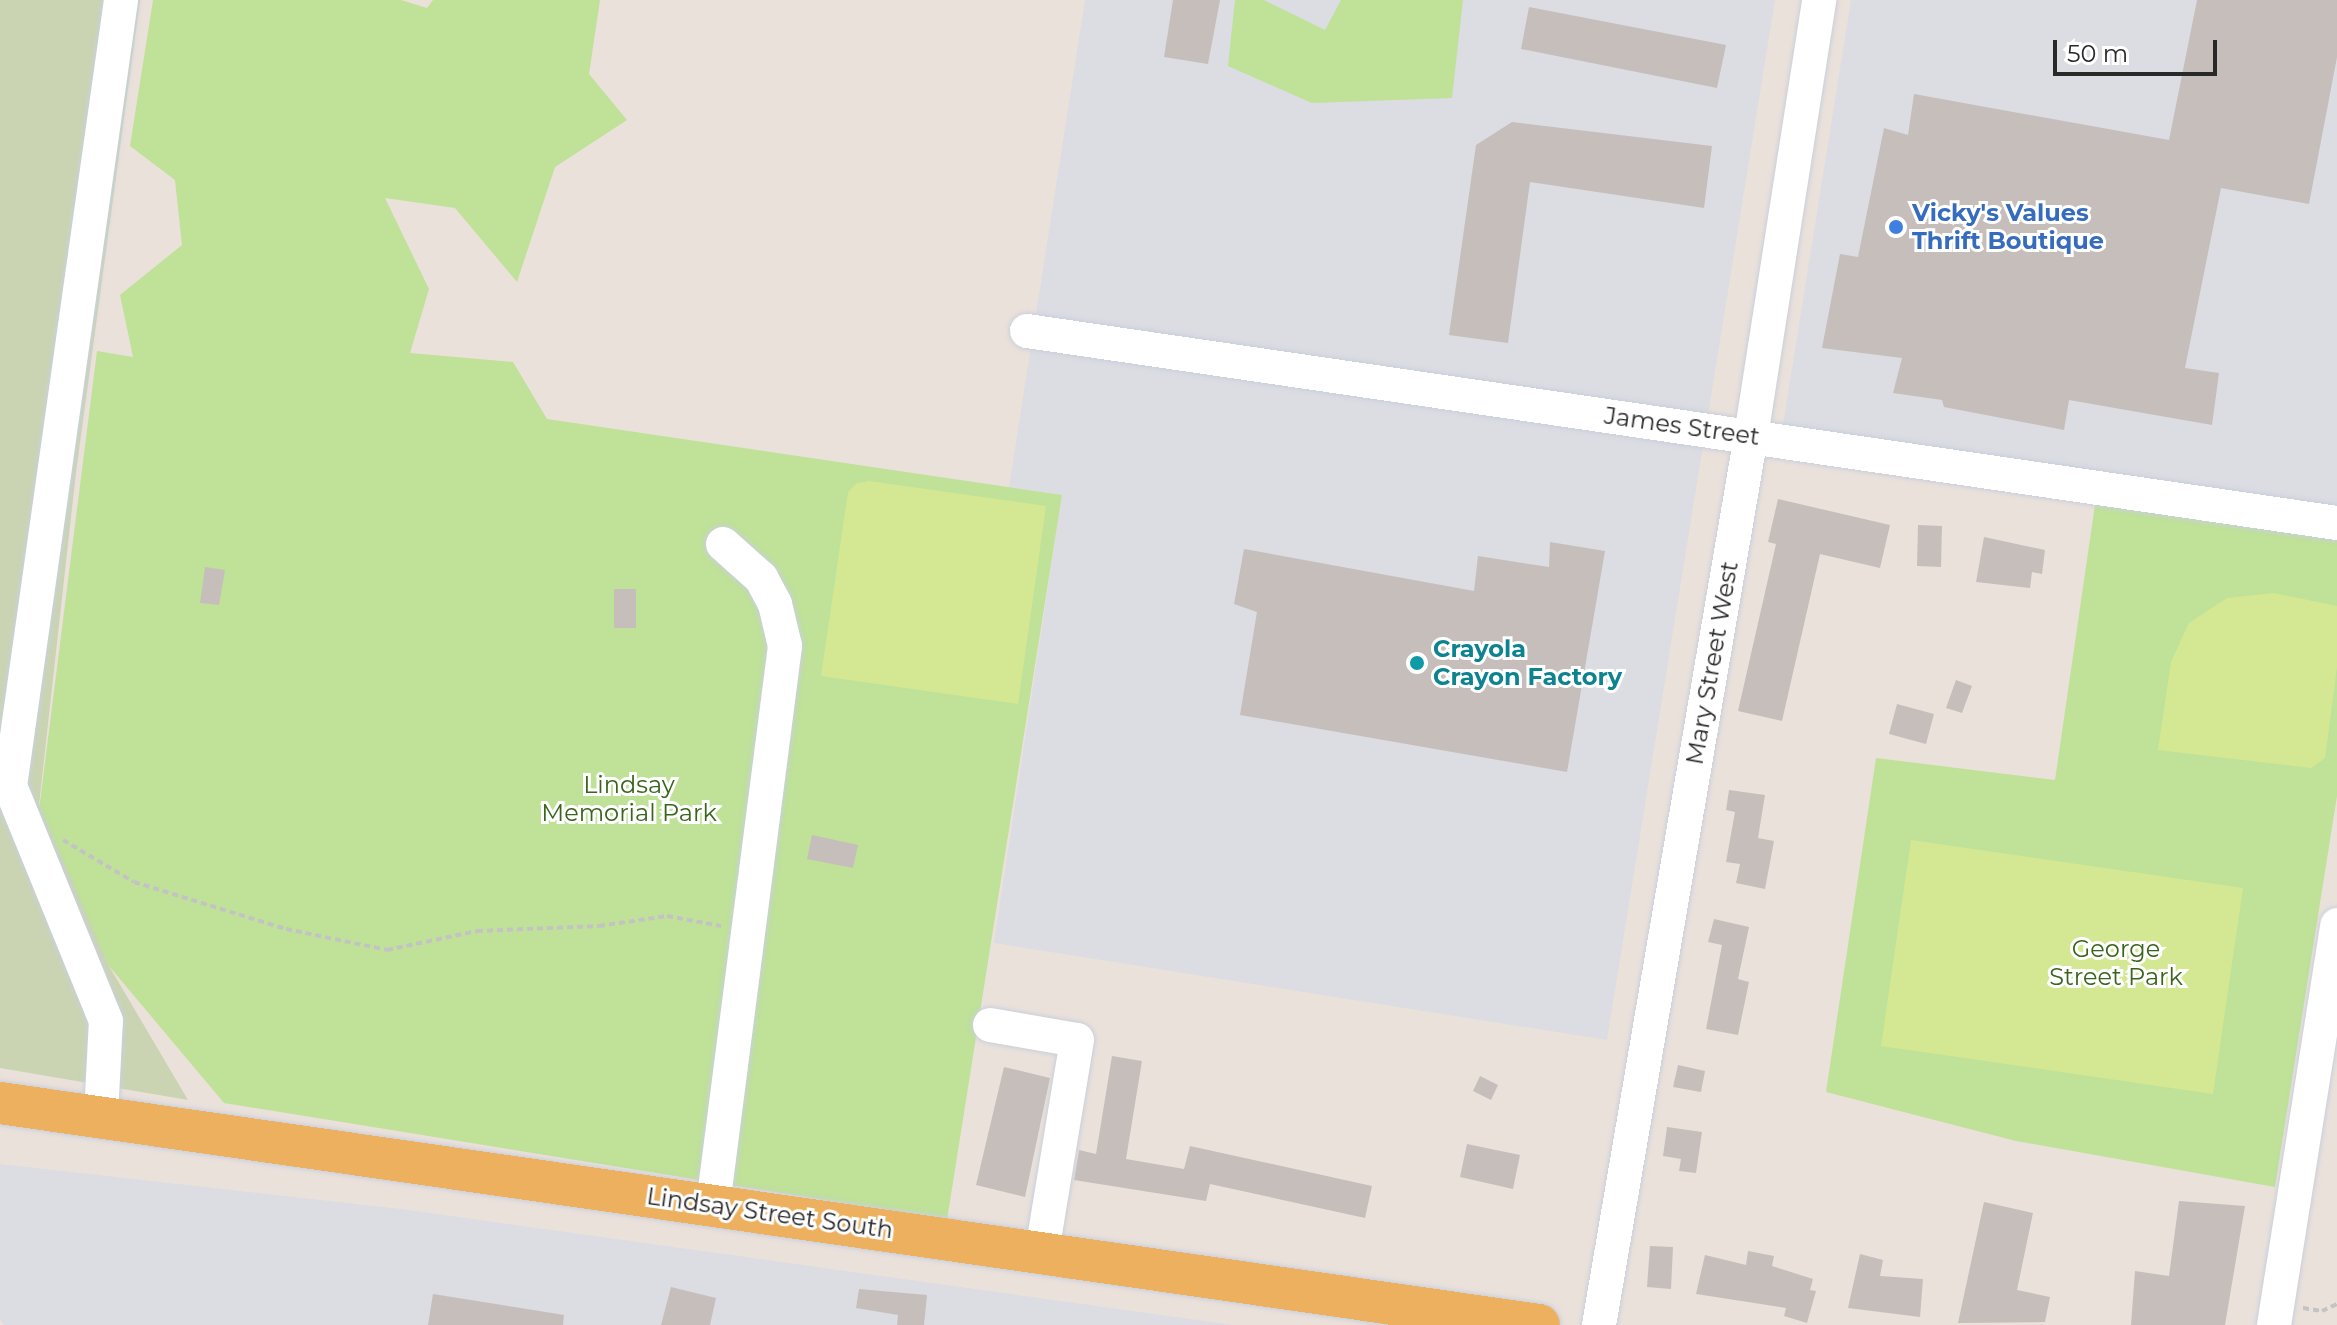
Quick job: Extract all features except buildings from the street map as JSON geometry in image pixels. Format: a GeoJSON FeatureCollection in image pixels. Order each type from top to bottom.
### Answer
{"type":"FeatureCollection","features":[{"type":"Feature","properties":{"kind":"main road","name":"Lindsay Street South"},"geometry":{"type":"LineString","coordinates":[[0,1103],[101,1115],[1539,1325]]}},
{"type":"Feature","properties":{"kind":"street"},"geometry":{"type":"LineString","coordinates":[[101,1115],[106,1021],[10,786],[121,0]]}},
{"type":"Feature","properties":{"kind":"street","name":"Mary Street West"},"geometry":{"type":"LineString","coordinates":[[1599,1325],[1751,436],[1819,0]]}},
{"type":"Feature","properties":{"kind":"street","name":"James Street"},"geometry":{"type":"LineString","coordinates":[[1027,331],[2337,523]]}},
{"type":"Feature","properties":{"kind":"street"},"geometry":{"type":"LineString","coordinates":[[713,1205],[785,646],[775,604],[761,578],[723,544]]}},
{"type":"Feature","properties":{"kind":"street"},"geometry":{"type":"LineString","coordinates":[[2276,1315],[2337,925]]}},
{"type":"Feature","properties":{"kind":"street"},"geometry":{"type":"LineString","coordinates":[[990,1025],[1077,1040],[1042,1252]]}},
{"type":"Feature","properties":{"kind":"path"},"geometry":{"type":"LineString","coordinates":[[30,835],[58,838],[134,882],[286,929],[387,950],[477,931],[599,926],[667,916],[749,931]]}},
{"type":"Feature","properties":{"kind":"path"},"geometry":{"type":"LineString","coordinates":[[2276,1315],[2322,1311],[2337,1304]]}},
{"type":"Feature","properties":{"kind":"shaded area"},"geometry":{"type":"Polygon","coordinates":[[[1085,0],[1775,0],[1607,1040],[994,943],[1062,495],[1009,487],[1085,0]]]}},
{"type":"Feature","properties":{"kind":"shaded area"},"geometry":{"type":"Polygon","coordinates":[[[1851,0],[2337,0],[2337,522],[1783,425],[1851,0]]]}},
{"type":"Feature","properties":{"kind":"shaded area"},"geometry":{"type":"Polygon","coordinates":[[[0,1164],[401,1209],[1233,1325],[4,1325],[0,1319],[0,1164]]]}},
{"type":"Feature","properties":{"kind":"green space"},"geometry":{"type":"Polygon","coordinates":[[[0,0],[140,0],[76,472],[39,805],[109,966],[188,1100],[0,1068],[0,0]]]}},
{"type":"Feature","properties":{"kind":"green space","name":"Lindsay Memorial Park"},"geometry":{"type":"Polygon","coordinates":[[[153,0],[401,0],[427,8],[433,0],[600,0],[589,74],[627,120],[555,167],[517,282],[455,208],[385,198],[429,289],[410,353],[513,362],[547,419],[1062,495],[947,1220],[224,1103],[109,966],[39,810],[97,351],[133,357],[120,295],[182,245],[175,180],[130,146],[153,0]]]}},
{"type":"Feature","properties":{"kind":"green space"},"geometry":{"type":"Polygon","coordinates":[[[1235,0],[1264,0],[1325,30],[1341,0],[1463,0],[1452,98],[1312,103],[1228,66],[1235,0]]]}},
{"type":"Feature","properties":{"kind":"green space"},"geometry":{"type":"Polygon","coordinates":[[[869,481],[1046,506],[1018,704],[821,676],[848,492],[857,483],[869,481]]]}},
{"type":"Feature","properties":{"kind":"green space","name":"George Street Park"},"geometry":{"type":"Polygon","coordinates":[[[2098,484],[2337,522],[2337,796],[2275,1187],[2016,1141],[1826,1092],[1876,758],[2055,780],[2098,484]]]}},
{"type":"Feature","properties":{"kind":"green space"},"geometry":{"type":"Polygon","coordinates":[[[2274,593],[2337,606],[2337,667],[2325,758],[2311,768],[2158,750],[2171,662],[2189,623],[2227,598],[2274,593]]]}},
{"type":"Feature","properties":{"kind":"green space"},"geometry":{"type":"Polygon","coordinates":[[[1911,840],[2243,888],[2213,1094],[1881,1046],[1911,840]]]}},
{"type":"Feature","properties":{"kind":"place","name":"Vicky's Values Thrift Boutique"},"geometry":{"type":"Point","coordinates":[1896,227]}},
{"type":"Feature","properties":{"kind":"place","name":"Crayola Crayon Factory"},"geometry":{"type":"Point","coordinates":[1417,663]}}]}
